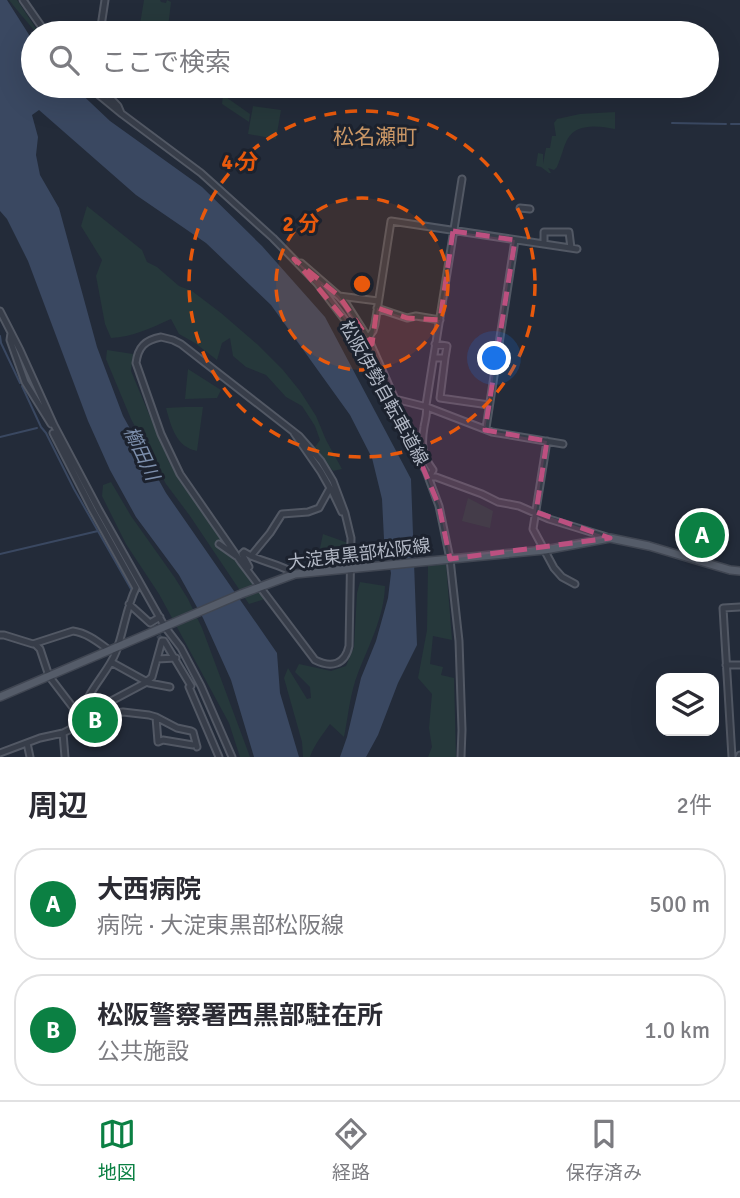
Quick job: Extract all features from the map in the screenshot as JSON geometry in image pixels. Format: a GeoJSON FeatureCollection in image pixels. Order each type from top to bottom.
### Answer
{"type":"FeatureCollection","features":[{"type":"Feature","properties":{"kind":"main road","name":"大淀東黒部松阪線"},"geometry":{"type":"LineString","coordinates":[[0,697],[295,574],[545,550],[610,538],[740,571]]}},
{"type":"Feature","properties":{"kind":"street"},"geometry":{"type":"LineString","coordinates":[[23,0],[38,21]]}},
{"type":"Feature","properties":{"kind":"street"},"geometry":{"type":"LineString","coordinates":[[102,21],[106,0]]}},
{"type":"Feature","properties":{"kind":"street","name":"松阪伊勢自転車道線"},"geometry":{"type":"LineString","coordinates":[[102,98],[181,156],[273,238],[317,283],[345,320],[366,355],[383,394],[429,477],[439,506],[459,648],[461,757]]}},
{"type":"Feature","properties":{"kind":"street"},"geometry":{"type":"LineString","coordinates":[[110,98],[121,114]]}},
{"type":"Feature","properties":{"kind":"street"},"geometry":{"type":"LineString","coordinates":[[461,179],[435,344],[422,450],[433,470],[442,477],[464,487],[480,486]]}},
{"type":"Feature","properties":{"kind":"street"},"geometry":{"type":"LineString","coordinates":[[520,208],[530,209]]}},
{"type":"Feature","properties":{"kind":"street"},"geometry":{"type":"LineString","coordinates":[[368,338],[373,331],[391,221],[453,231],[515,240],[544,244],[574,248],[569,232],[544,232],[544,244]]}},
{"type":"Feature","properties":{"kind":"street"},"geometry":{"type":"LineString","coordinates":[[486,428],[515,240]]}},
{"type":"Feature","properties":{"kind":"street"},"geometry":{"type":"LineString","coordinates":[[293,259],[298,260],[339,296],[368,338],[395,399],[427,407],[502,434],[563,444]]}},
{"type":"Feature","properties":{"kind":"street"},"geometry":{"type":"LineString","coordinates":[[339,296],[378,304],[407,318],[416,316],[440,320]]}},
{"type":"Feature","properties":{"kind":"street"},"geometry":{"type":"LineString","coordinates":[[0,312],[11,333],[10,340],[25,382],[50,424],[54,425],[99,510],[160,617],[181,648],[232,757]]}},
{"type":"Feature","properties":{"kind":"street"},"geometry":{"type":"LineString","coordinates":[[161,337],[173,340],[299,436],[321,461],[333,481],[349,525],[352,568],[349,650],[338,664],[324,665],[315,660],[259,587],[172,461],[137,370],[137,353],[141,347],[150,340],[161,337]]}},
{"type":"Feature","properties":{"kind":"street"},"geometry":{"type":"LineString","coordinates":[[435,344],[447,345],[440,398],[489,405]]}},
{"type":"Feature","properties":{"kind":"street"},"geometry":{"type":"LineString","coordinates":[[434,358],[445,358]]}},
{"type":"Feature","properties":{"kind":"street"},"geometry":{"type":"LineString","coordinates":[[377,360],[385,392],[383,394]]}},
{"type":"Feature","properties":{"kind":"street"},"geometry":{"type":"LineString","coordinates":[[293,431],[321,472],[349,525]]}},
{"type":"Feature","properties":{"kind":"street"},"geometry":{"type":"LineString","coordinates":[[0,753],[63,733],[79,725],[85,702],[111,662],[113,649],[121,639],[129,604],[136,588],[53,433]]}},
{"type":"Feature","properties":{"kind":"street"},"geometry":{"type":"LineString","coordinates":[[547,441],[533,529],[554,568],[562,578],[575,584]]}},
{"type":"Feature","properties":{"kind":"street"},"geometry":{"type":"LineString","coordinates":[[433,470],[429,477],[464,487],[498,502],[536,512],[567,526],[610,538]]}},
{"type":"Feature","properties":{"kind":"street"},"geometry":{"type":"LineString","coordinates":[[251,556],[282,514],[308,512],[319,508],[330,488]]}},
{"type":"Feature","properties":{"kind":"street"},"geometry":{"type":"LineString","coordinates":[[219,544],[239,557]]}},
{"type":"Feature","properties":{"kind":"street"},"geometry":{"type":"LineString","coordinates":[[248,570],[242,554],[244,552],[252,558],[276,564],[295,574]]}},
{"type":"Feature","properties":{"kind":"street"},"geometry":{"type":"LineString","coordinates":[[129,604],[150,623],[160,617]]}},
{"type":"Feature","properties":{"kind":"street"},"geometry":{"type":"LineString","coordinates":[[733,757],[723,608],[740,607]]}},
{"type":"Feature","properties":{"kind":"street"},"geometry":{"type":"LineString","coordinates":[[35,644],[73,631],[113,649]]}},
{"type":"Feature","properties":{"kind":"street"},"geometry":{"type":"LineString","coordinates":[[0,635],[35,644],[40,649],[50,676],[82,717]]}},
{"type":"Feature","properties":{"kind":"street"},"geometry":{"type":"LineString","coordinates":[[82,717],[152,677],[162,640],[191,686],[189,687],[219,757]]}},
{"type":"Feature","properties":{"kind":"street"},"geometry":{"type":"LineString","coordinates":[[157,659],[176,659]]}},
{"type":"Feature","properties":{"kind":"street"},"geometry":{"type":"LineString","coordinates":[[111,662],[161,687],[170,687]]}},
{"type":"Feature","properties":{"kind":"street"},"geometry":{"type":"LineString","coordinates":[[726,665],[740,665]]}},
{"type":"Feature","properties":{"kind":"street"},"geometry":{"type":"LineString","coordinates":[[728,688],[737,691]]}},
{"type":"Feature","properties":{"kind":"street"},"geometry":{"type":"LineString","coordinates":[[82,717],[122,712],[156,717],[177,728],[193,732],[196,745],[163,740],[158,742],[156,717]]}},
{"type":"Feature","properties":{"kind":"street"},"geometry":{"type":"LineString","coordinates":[[63,733],[65,757]]}},
{"type":"Feature","properties":{"kind":"street"},"geometry":{"type":"LineString","coordinates":[[27,743],[30,757]]}},
{"type":"Feature","properties":{"kind":"highlighted area"},"geometry":{"type":"Polygon","coordinates":[[[453,231],[515,240],[485,430],[547,441],[536,512],[610,538],[450,559],[439,506],[416,451],[345,320],[294,259],[339,296],[372,344],[377,308],[407,318],[440,320],[453,231]]]}},
{"type":"Feature","properties":{"kind":"shaded area"},"geometry":{"type":"Polygon","coordinates":[[[9,0],[17,0],[31,21],[26,21],[9,0]]]}},
{"type":"Feature","properties":{"kind":"shaded area"},"geometry":{"type":"Polygon","coordinates":[[[144,0],[171,2],[169,21],[140,21],[144,0]]]}},
{"type":"Feature","properties":{"kind":"shaded area"},"geometry":{"type":"Polygon","coordinates":[[[223,98],[227,98],[250,114],[249,122],[222,104],[223,98]]]}},
{"type":"Feature","properties":{"kind":"shaded area"},"geometry":{"type":"Polygon","coordinates":[[[253,106],[281,110],[276,139],[248,134],[253,106]]]}},
{"type":"Feature","properties":{"kind":"shaded area"},"geometry":{"type":"Polygon","coordinates":[[[615,112],[615,129],[589,127],[571,134],[557,167],[554,170],[548,168],[551,173],[536,166],[538,153],[543,154],[543,164],[546,148],[550,148],[552,136],[556,136],[554,123],[557,119],[580,114],[615,112]]]}},
{"type":"Feature","properties":{"kind":"shaded area"},"geometry":{"type":"Polygon","coordinates":[[[87,206],[142,250],[147,262],[221,313],[283,370],[316,416],[342,469],[333,471],[315,447],[320,440],[315,426],[302,406],[286,397],[266,375],[246,367],[233,356],[230,338],[222,343],[217,360],[179,334],[171,319],[134,334],[111,338],[105,324],[96,276],[102,260],[81,226],[87,206]]]}},
{"type":"Feature","properties":{"kind":"shaded area"},"geometry":{"type":"Polygon","coordinates":[[[107,350],[133,354],[131,371],[169,462],[265,599],[249,604],[166,484],[131,419],[106,359],[107,350]]]}},
{"type":"Feature","properties":{"kind":"shaded area"},"geometry":{"type":"Polygon","coordinates":[[[188,369],[221,390],[217,398],[185,399],[188,369]]]}},
{"type":"Feature","properties":{"kind":"shaded area"},"geometry":{"type":"Polygon","coordinates":[[[203,407],[197,451],[179,440],[166,408],[203,407]]]}},
{"type":"Feature","properties":{"kind":"shaded area"},"geometry":{"type":"Polygon","coordinates":[[[111,482],[188,599],[202,628],[250,757],[240,757],[229,723],[159,594],[126,544],[102,496],[103,485],[111,482]]]}},
{"type":"Feature","properties":{"kind":"shaded area"},"geometry":{"type":"Polygon","coordinates":[[[468,498],[493,511],[490,528],[462,521],[468,498]]]}},
{"type":"Feature","properties":{"kind":"shaded area"},"geometry":{"type":"Polygon","coordinates":[[[323,534],[348,543],[349,555],[330,557],[320,548],[323,534]]]}},
{"type":"Feature","properties":{"kind":"shaded area"},"geometry":{"type":"Polygon","coordinates":[[[446,564],[452,640],[433,636],[430,664],[443,667],[441,675],[454,678],[456,757],[428,757],[432,747],[429,728],[432,694],[418,678],[427,630],[428,566],[446,564]]]}},
{"type":"Feature","properties":{"kind":"shaded area"},"geometry":{"type":"Polygon","coordinates":[[[360,582],[385,586],[384,597],[375,631],[355,681],[344,737],[330,724],[310,757],[303,757],[302,742],[284,678],[288,668],[307,699],[311,698],[310,687],[295,672],[299,664],[331,671],[346,666],[354,647],[360,582]]]}},
{"type":"Feature","properties":{"kind":"water","name":"櫛田川"},"geometry":{"type":"Polygon","coordinates":[[[0,0],[7,0],[21,22],[21,98],[86,98],[110,121],[202,187],[262,246],[325,317],[411,479],[417,645],[366,757],[340,757],[361,678],[376,641],[388,598],[391,573],[384,539],[382,499],[372,458],[350,415],[271,305],[206,243],[136,195],[39,110],[32,115],[38,137],[36,155],[40,175],[59,208],[97,347],[123,416],[166,493],[277,653],[280,693],[299,757],[254,757],[231,680],[203,618],[179,575],[136,517],[110,470],[88,421],[28,261],[7,219],[0,211],[0,0]]]}},
{"type":"Feature","properties":{"kind":"waterway"},"geometry":{"type":"LineString","coordinates":[[672,123],[726,124]]}},
{"type":"Feature","properties":{"kind":"waterway"},"geometry":{"type":"LineString","coordinates":[[731,124],[740,124]]}},
{"type":"Feature","properties":{"kind":"waterway"},"geometry":{"type":"LineString","coordinates":[[0,336],[20,383]]}},
{"type":"Feature","properties":{"kind":"waterway"},"geometry":{"type":"LineString","coordinates":[[22,386],[74,489],[131,589]]}},
{"type":"Feature","properties":{"kind":"waterway"},"geometry":{"type":"LineString","coordinates":[[0,437],[37,428]]}},
{"type":"Feature","properties":{"kind":"waterway"},"geometry":{"type":"LineString","coordinates":[[0,554],[98,531]]}},
{"type":"Feature","properties":{"kind":"tunnel"},"geometry":{"type":"LineString","coordinates":[[150,623],[162,641]]}},
{"type":"Feature","properties":{"kind":"place","name":"大西病院"},"geometry":{"type":"Point","coordinates":[702,535]}},
{"type":"Feature","properties":{"kind":"place","name":"松阪警察署西黒部駐在所"},"geometry":{"type":"Point","coordinates":[95,720]}},
{"type":"Feature","properties":{"kind":"district","name":"松名瀬町"},"geometry":{"type":"Point","coordinates":[375,137]}}]}
